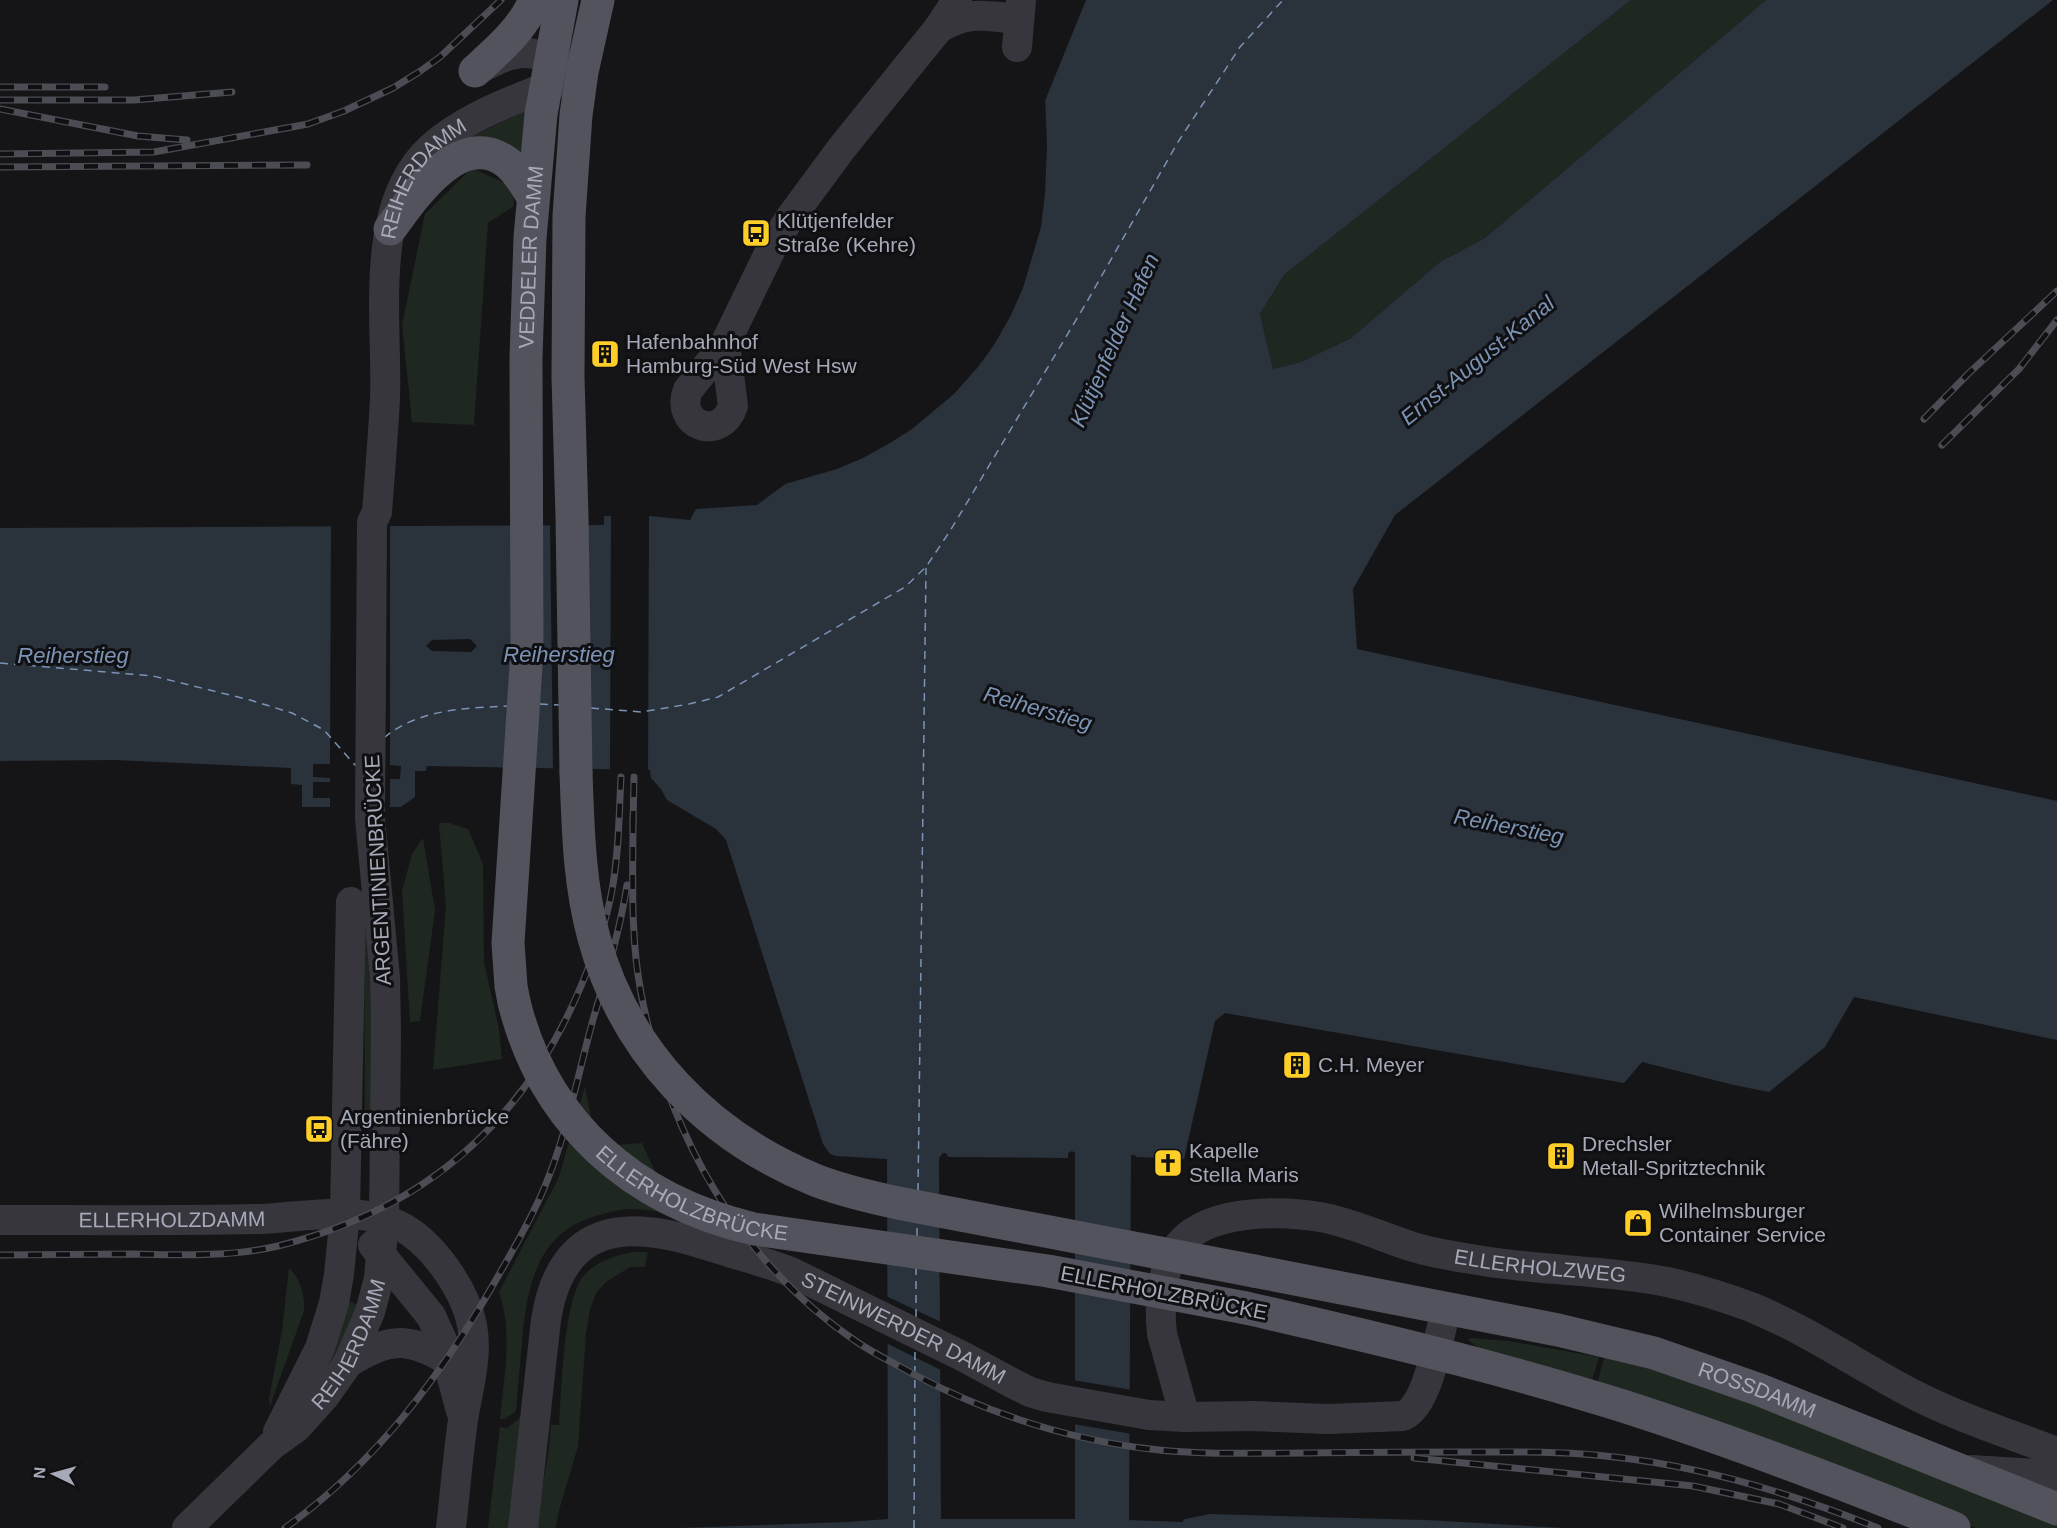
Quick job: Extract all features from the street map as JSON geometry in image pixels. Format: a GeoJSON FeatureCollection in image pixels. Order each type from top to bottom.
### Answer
{"type":"FeatureCollection","features":[{"type":"Feature","properties":{"kind":"main road"},"geometry":{"type":"LineString","coordinates":[[475,71],[512,36],[525,20],[535,0]]}},
{"type":"Feature","properties":{"kind":"main road","name":"VEDDELER DAMM"},"geometry":{"type":"LineString","coordinates":[[528,518],[526,358],[533,197],[541,114],[562,0]]}},
{"type":"Feature","properties":{"kind":"main road","name":"VEDDELER DAMM"},"geometry":{"type":"LineString","coordinates":[[573,517],[567,377],[569,216],[576,116],[582,72],[598,0]]}},
{"type":"Feature","properties":{"kind":"main road"},"geometry":{"type":"LineString","coordinates":[[390,229],[428,180],[446,165],[462,156],[484,153],[505,161],[523,180],[533,197]]}},
{"type":"Feature","properties":{"kind":"main road","name":"ELLERHOLZBRÜCKE"},"geometry":{"type":"LineString","coordinates":[[573,517],[578,835],[583,891],[594,939],[611,990],[644,1045],[677,1089],[712,1121],[755,1150],[795,1171],[838,1188],[912,1206],[1446,1309]]}},
{"type":"Feature","properties":{"kind":"main road","name":"ELLERHOLZBRÜCKE"},"geometry":{"type":"LineString","coordinates":[[528,518],[527,650],[508,943],[511,986],[523,1035],[535,1062],[554,1095],[579,1128],[607,1158],[654,1192],[716,1219],[754,1229],[1048,1270],[1246,1308],[1435,1352]]}},
{"type":"Feature","properties":{"kind":"main road","name":"ROSSDAMM"},"geometry":{"type":"LineString","coordinates":[[1446,1309],[1581,1335],[1654,1353],[1760,1390],[2057,1509]]}},
{"type":"Feature","properties":{"kind":"main road"},"geometry":{"type":"LineString","coordinates":[[1435,1352],[1538,1381],[1678,1425],[1954,1528]]}},
{"type":"Feature","properties":{"kind":"street"},"geometry":{"type":"LineString","coordinates":[[725,344],[774,243],[788,220],[835,156],[938,29],[957,0]]}},
{"type":"Feature","properties":{"kind":"street"},"geometry":{"type":"LineString","coordinates":[[938,29],[966,16],[1019,22]]}},
{"type":"Feature","properties":{"kind":"street"},"geometry":{"type":"LineString","coordinates":[[475,71],[501,57],[530,52],[548,73],[582,72]]}},
{"type":"Feature","properties":{"kind":"street","name":"REIHERDAMM"},"geometry":{"type":"LineString","coordinates":[[379,484],[385,398],[385,292],[390,229],[401,191],[415,167],[432,147],[548,73]]}},
{"type":"Feature","properties":{"kind":"street","name":"ARGENTINIENBRÜCKE"},"geometry":{"type":"LineString","coordinates":[[379,484],[377,512],[372,522],[370,818],[385,978],[384,1221]]}},
{"type":"Feature","properties":{"kind":"street","name":"ARGENTINIENBRÜCKE"},"geometry":{"type":"LineString","coordinates":[[345,1220],[351,902]]}},
{"type":"Feature","properties":{"kind":"street","name":"ELLERHOLZWEG"},"geometry":{"type":"LineString","coordinates":[[1185,1417],[1162,1334],[1161,1320],[1162,1288],[1175,1251],[1189,1236],[1212,1223],[1236,1217],[1282,1213],[1321,1217],[1367,1229],[1412,1247],[1456,1256],[1543,1269],[1642,1278],[1667,1282],[1713,1295],[1750,1307],[1803,1331],[1910,1393],[2057,1452]]}},
{"type":"Feature","properties":{"kind":"street","name":"ELLERHOLZDAMM"},"geometry":{"type":"LineString","coordinates":[[0,1220],[384,1221],[399,1225],[414,1235],[439,1259],[451,1276],[471,1323],[474,1360],[463,1420],[451,1528]]}},
{"type":"Feature","properties":{"kind":"street"},"geometry":{"type":"LineString","coordinates":[[345,1220],[382,1255],[431,1316],[442,1340],[463,1420]]}},
{"type":"Feature","properties":{"kind":"street","name":"REIHERDAMM"},"geometry":{"type":"LineString","coordinates":[[272,1445],[314,1362],[327,1326],[339,1274],[345,1220]]}},
{"type":"Feature","properties":{"kind":"street","name":"REIHERDAMM"},"geometry":{"type":"LineString","coordinates":[[187,1528],[272,1445],[292,1432],[310,1413],[348,1363],[372,1303],[382,1255],[384,1221]]}},
{"type":"Feature","properties":{"kind":"street","name":"STEINWERDER DAMM"},"geometry":{"type":"LineString","coordinates":[[523,1528],[549,1301],[553,1287],[564,1264],[583,1246],[610,1234],[647,1232],[671,1236],[764,1261],[964,1357],[1030,1392],[1056,1399],[1149,1415],[1328,1419],[1403,1416],[1412,1411],[1418,1401],[1435,1352],[1446,1309]]}},
{"type":"Feature","properties":{"kind":"street"},"geometry":{"type":"LineString","coordinates":[[348,1363],[364,1353],[391,1343],[419,1345],[447,1360]]}},
{"type":"Feature","properties":{"kind":"street"},"geometry":{"type":"LineString","coordinates":[[1959,1469],[2038,1474],[2057,1479]]}},
{"type":"Feature","properties":{"kind":"shaded area"},"geometry":{"type":"Polygon","coordinates":[[[1631,0],[1766,0],[1485,238],[1440,262],[1351,338],[1301,362],[1273,369],[1260,314],[1284,275],[1631,0]]]}},
{"type":"Feature","properties":{"kind":"shaded area"},"geometry":{"type":"Polygon","coordinates":[[[529,109],[523,163],[458,143],[529,109]]]}},
{"type":"Feature","properties":{"kind":"shaded area"},"geometry":{"type":"Polygon","coordinates":[[[472,168],[513,187],[514,206],[488,223],[474,425],[412,422],[402,325],[425,214],[472,168]]]}},
{"type":"Feature","properties":{"kind":"shaded area"},"geometry":{"type":"Polygon","coordinates":[[[439,823],[449,823],[468,829],[483,864],[484,962],[499,1029],[502,1059],[433,1070],[446,906],[439,823]]]}},
{"type":"Feature","properties":{"kind":"shaded area"},"geometry":{"type":"Polygon","coordinates":[[[423,838],[435,910],[420,1021],[410,1022],[402,891],[412,854],[423,838]]]}},
{"type":"Feature","properties":{"kind":"shaded area"},"geometry":{"type":"Polygon","coordinates":[[[364,921],[369,945],[374,1150],[365,1150],[364,921]]]}},
{"type":"Feature","properties":{"kind":"shaded area"},"geometry":{"type":"Polygon","coordinates":[[[585,1086],[593,1130],[615,1145],[642,1143],[674,1214],[628,1209],[596,1216],[576,1224],[560,1235],[548,1249],[538,1265],[527,1302],[516,1411],[505,1419],[500,1419],[507,1339],[499,1292],[559,1177],[585,1086]]]}},
{"type":"Feature","properties":{"kind":"shaded area"},"geometry":{"type":"Polygon","coordinates":[[[634,1252],[648,1252],[645,1267],[630,1267],[606,1282],[596,1293],[590,1310],[586,1334],[578,1446],[556,1528],[536,1528],[551,1425],[559,1425],[565,1346],[577,1287],[584,1275],[601,1262],[634,1252]]]}},
{"type":"Feature","properties":{"kind":"shaded area"},"geometry":{"type":"Polygon","coordinates":[[[289,1268],[301,1287],[304,1311],[270,1406],[269,1399],[282,1330],[289,1268]]]}},
{"type":"Feature","properties":{"kind":"shaded area"},"geometry":{"type":"Polygon","coordinates":[[[346,1301],[360,1305],[348,1335],[330,1365],[328,1363],[346,1301]]]}},
{"type":"Feature","properties":{"kind":"shaded area"},"geometry":{"type":"Polygon","coordinates":[[[1470,1338],[1509,1341],[1599,1357],[1591,1384],[1489,1355],[1468,1340],[1470,1338]]]}},
{"type":"Feature","properties":{"kind":"shaded area"},"geometry":{"type":"Polygon","coordinates":[[[1604,1358],[1647,1364],[2057,1521],[2057,1528],[1976,1528],[1708,1422],[1596,1387],[1604,1358]]]}},
{"type":"Feature","properties":{"kind":"shaded area"},"geometry":{"type":"Polygon","coordinates":[[[522,1416],[511,1528],[488,1528],[500,1427],[507,1428],[522,1416]]]}},
{"type":"Feature","properties":{"kind":"water"},"geometry":{"type":"Polygon","coordinates":[[[1086,0],[1631,0],[1284,275],[1260,314],[1273,369],[1301,362],[1351,338],[1440,262],[1485,238],[1766,0],[2053,0],[1395,515],[1353,589],[1357,649],[2057,801],[2057,1040],[1854,997],[1825,1047],[1769,1092],[1642,1062],[1624,1083],[1225,1013],[1215,1021],[1184,1159],[1131,1155],[1129,1520],[1182,1522],[1185,1519],[1210,1514],[1426,1520],[1565,1528],[680,1528],[888,1519],[887,1159],[836,1156],[830,1154],[823,1144],[726,840],[716,829],[667,800],[651,778],[650,770],[427,766],[426,771],[415,771],[415,797],[401,807],[302,807],[302,785],[291,784],[291,768],[115,760],[0,761],[0,528],[604,525],[604,516],[650,516],[690,520],[696,509],[757,505],[887,405],[944,347],[982,286],[1036,123],[1086,0]],[[470,639],[432,640],[426,646],[432,651],[471,652],[477,646],[470,639]],[[1072,1151],[1068,1153],[1068,1158],[948,1157],[946,1153],[943,1153],[939,1158],[941,1519],[1075,1519],[1075,1153],[1072,1151]]]}},
{"type":"Feature","properties":{"kind":"pier"},"geometry":{"type":"Polygon","coordinates":[[[1045,95],[1047,146],[1041,227],[1023,288],[994,345],[954,394],[912,429],[863,458],[837,469],[778,486],[886,402],[920,370],[960,321],[980,285],[1033,122],[1045,95]]]}},
{"type":"Feature","properties":{"kind":"pier"},"geometry":{"type":"Polygon","coordinates":[[[611,514],[649,514],[648,777],[647,773],[610,772],[611,514]]]}},
{"type":"Feature","properties":{"kind":"pier"},"geometry":{"type":"Polygon","coordinates":[[[550,522],[587,522],[563,771],[553,771],[550,522]]]}},
{"type":"Feature","properties":{"kind":"pier"},"geometry":{"type":"Polygon","coordinates":[[[390,523],[390,765],[401,766],[400,779],[390,779],[390,810],[330,810],[330,798],[313,798],[313,782],[330,782],[330,778],[313,777],[313,764],[330,764],[331,524],[390,523]]]}},
{"type":"Feature","properties":{"kind":"pier"},"geometry":{"type":"Polygon","coordinates":[[[884,1295],[943,1323],[943,1371],[884,1342],[884,1295]]]}},
{"type":"Feature","properties":{"kind":"pier"},"geometry":{"type":"Polygon","coordinates":[[[1073,1380],[1132,1390],[1132,1434],[1073,1424],[1073,1380]]]}},
{"type":"Feature","properties":{"kind":"ferry route"},"geometry":{"type":"LineString","coordinates":[[591,708],[641,712],[718,697],[905,587],[926,567],[950,531],[1085,305],[1178,142],[1240,47],[1283,0]]}},
{"type":"Feature","properties":{"kind":"ferry route"},"geometry":{"type":"LineString","coordinates":[[918,1191],[926,568]]}},
{"type":"Feature","properties":{"kind":"ferry route"},"geometry":{"type":"LineString","coordinates":[[0,663],[153,676],[250,700],[292,713],[324,730],[355,765],[357,763]]}},
{"type":"Feature","properties":{"kind":"ferry route"},"geometry":{"type":"LineString","coordinates":[[540,704],[559,705]]}},
{"type":"Feature","properties":{"kind":"ferry route"},"geometry":{"type":"LineString","coordinates":[[384,738],[397,728],[427,716],[459,709],[508,706]]}},
{"type":"Feature","properties":{"kind":"ferry route"},"geometry":{"type":"LineString","coordinates":[[917,1222],[917,1236]]}},
{"type":"Feature","properties":{"kind":"ferry route"},"geometry":{"type":"LineString","coordinates":[[916,1267],[916,1317]]}},
{"type":"Feature","properties":{"kind":"ferry route"},"geometry":{"type":"LineString","coordinates":[[914,1528],[915,1348]]}},
{"type":"Feature","properties":{"kind":"railway"},"geometry":{"type":"LineString","coordinates":[[0,154],[154,152],[308,124],[344,111],[393,88],[419,72],[440,57],[501,0]]}},
{"type":"Feature","properties":{"kind":"railway"},"geometry":{"type":"LineString","coordinates":[[0,87],[105,87]]}},
{"type":"Feature","properties":{"kind":"railway"},"geometry":{"type":"LineString","coordinates":[[0,100],[134,100],[232,92]]}},
{"type":"Feature","properties":{"kind":"railway"},"geometry":{"type":"LineString","coordinates":[[0,109],[138,136],[187,140]]}},
{"type":"Feature","properties":{"kind":"railway"},"geometry":{"type":"LineString","coordinates":[[0,167],[307,165]]}},
{"type":"Feature","properties":{"kind":"railway"},"geometry":{"type":"LineString","coordinates":[[1924,419],[1968,374],[2057,291]]}},
{"type":"Feature","properties":{"kind":"railway"},"geometry":{"type":"LineString","coordinates":[[1942,445],[2019,369],[2057,320]]}},
{"type":"Feature","properties":{"kind":"railway"},"geometry":{"type":"LineString","coordinates":[[0,1255],[169,1255],[260,1250],[331,1230],[379,1209],[423,1184],[463,1154],[499,1119],[530,1079],[558,1035],[581,986],[599,939],[612,890],[621,777]]}},
{"type":"Feature","properties":{"kind":"railway"},"geometry":{"type":"LineString","coordinates":[[633,825],[634,777]]}},
{"type":"Feature","properties":{"kind":"railway"},"geometry":{"type":"LineString","coordinates":[[633,819],[634,928],[637,971],[653,1044],[669,1094],[689,1143],[714,1189],[743,1233],[777,1273],[815,1310],[857,1342],[879,1355],[944,1389],[1003,1414],[1064,1433],[1127,1446],[1178,1452],[1215,1453],[1524,1452],[1620,1458],[1696,1470],[1733,1479],[1806,1501],[1878,1528]]}},
{"type":"Feature","properties":{"kind":"railway"},"geometry":{"type":"LineString","coordinates":[[285,1528],[349,1475],[405,1415],[454,1349],[522,1233],[545,1186],[560,1144],[613,951],[627,885]]}},
{"type":"Feature","properties":{"kind":"railway"},"geometry":{"type":"LineString","coordinates":[[1414,1458],[1693,1486],[1779,1504],[1843,1528]]}},
{"type":"Feature","properties":{"kind":"place","name":"Klütjenfelder Straße (Kehre)"},"geometry":{"type":"Point","coordinates":[756,233]}},
{"type":"Feature","properties":{"kind":"place","name":"Hafenbahnhof Hamburg-Süd West Hsw"},"geometry":{"type":"Point","coordinates":[605,354]}},
{"type":"Feature","properties":{"kind":"place","name":"C.H. Meyer"},"geometry":{"type":"Point","coordinates":[1297,1065]}},
{"type":"Feature","properties":{"kind":"place","name":"Argentinienbrücke (Fähre)"},"geometry":{"type":"Point","coordinates":[319,1129]}},
{"type":"Feature","properties":{"kind":"place","name":"Drechsler Metall-Spritztechnik"},"geometry":{"type":"Point","coordinates":[1561,1156]}},
{"type":"Feature","properties":{"kind":"place","name":"Kapelle Stella Maris"},"geometry":{"type":"Point","coordinates":[1168,1163]}},
{"type":"Feature","properties":{"kind":"place","name":"Wilhelmsburger Container Service"},"geometry":{"type":"Point","coordinates":[1638,1223]}},
{"type":"Feature","properties":{"kind":"water label","name":"Klütjenfelder Hafen"},"geometry":{"type":"Point","coordinates":[1114,340]}},
{"type":"Feature","properties":{"kind":"water label","name":"Ernst-August-Kanal"},"geometry":{"type":"Point","coordinates":[1477,360]}},
{"type":"Feature","properties":{"kind":"water label","name":"Reiherstieg"},"geometry":{"type":"Point","coordinates":[559,654]}},
{"type":"Feature","properties":{"kind":"water label","name":"Reiherstieg"},"geometry":{"type":"Point","coordinates":[73,655]}},
{"type":"Feature","properties":{"kind":"water label","name":"Reiherstieg"},"geometry":{"type":"Point","coordinates":[1038,708]}},
{"type":"Feature","properties":{"kind":"water label","name":"Reiherstieg"},"geometry":{"type":"Point","coordinates":[1509,826]}}]}
